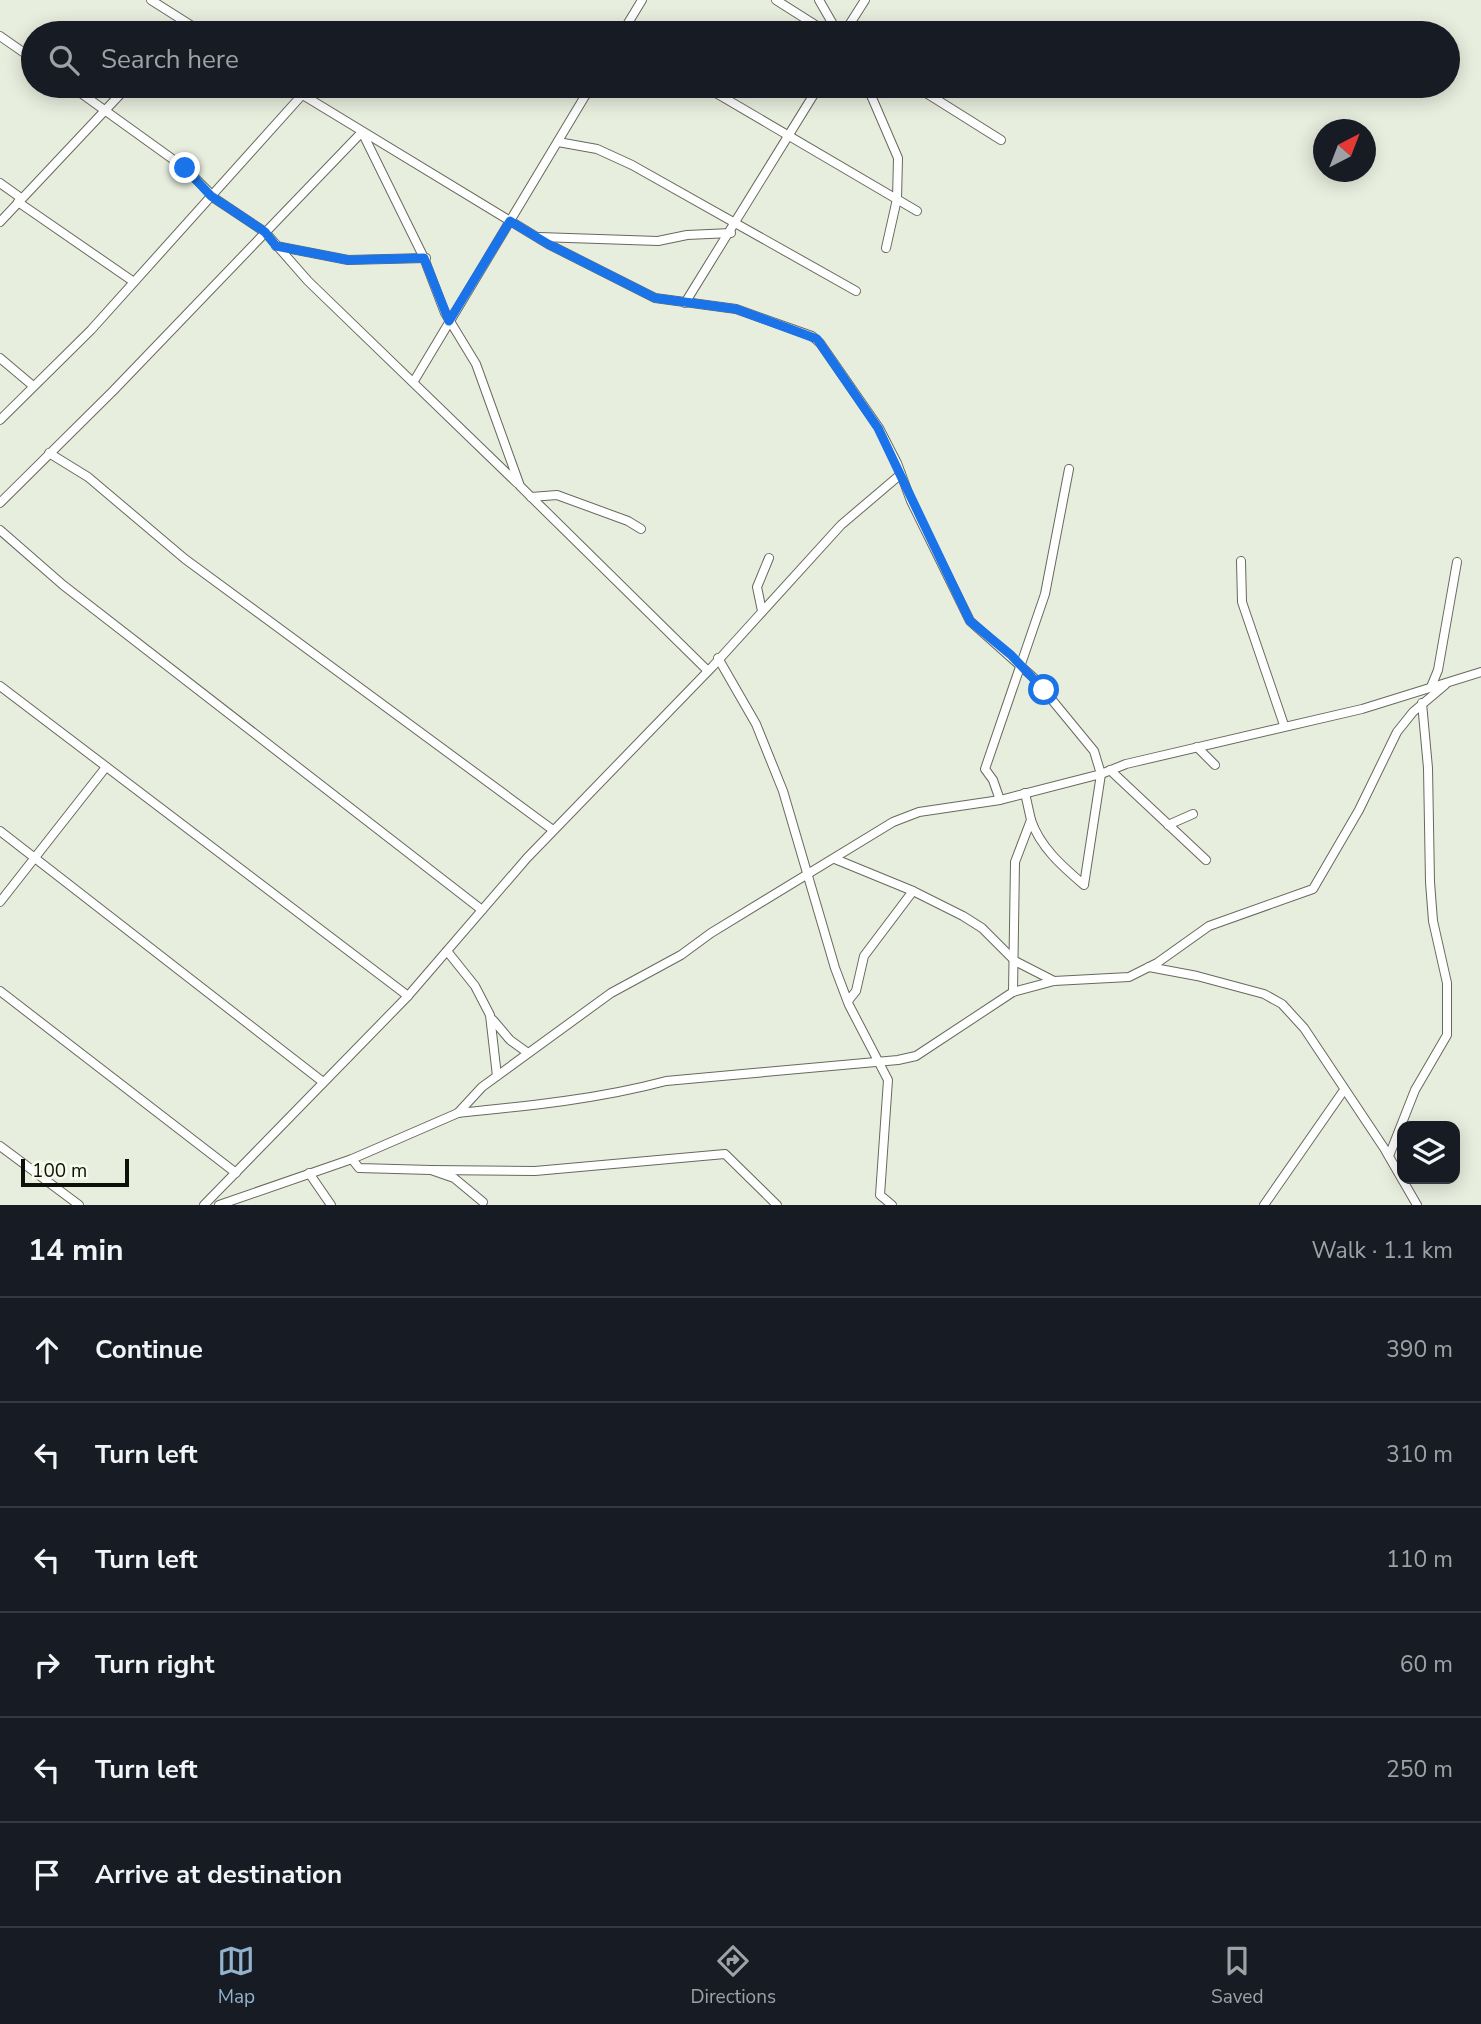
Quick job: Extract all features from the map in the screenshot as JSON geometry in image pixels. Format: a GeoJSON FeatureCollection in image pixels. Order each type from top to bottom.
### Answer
{"type":"FeatureCollection","features":[{"type":"Feature","properties":{"kind":"street"},"geometry":{"type":"LineString","coordinates":[[151,0],[183,21]]}},
{"type":"Feature","properties":{"kind":"street"},"geometry":{"type":"LineString","coordinates":[[629,21],[642,0]]}},
{"type":"Feature","properties":{"kind":"street"},"geometry":{"type":"LineString","coordinates":[[776,0],[809,21]]}},
{"type":"Feature","properties":{"kind":"street"},"geometry":{"type":"LineString","coordinates":[[819,0],[831,21]]}},
{"type":"Feature","properties":{"kind":"street"},"geometry":{"type":"LineString","coordinates":[[852,21],[865,0]]}},
{"type":"Feature","properties":{"kind":"street"},"geometry":{"type":"LineString","coordinates":[[0,36],[21,51]]}},
{"type":"Feature","properties":{"kind":"street"},"geometry":{"type":"LineString","coordinates":[[87,98],[185,168],[212,195],[265,232],[308,281],[414,381],[708,671]]}},
{"type":"Feature","properties":{"kind":"street"},"geometry":{"type":"LineString","coordinates":[[0,222],[116,98]]}},
{"type":"Feature","properties":{"kind":"street"},"geometry":{"type":"LineString","coordinates":[[0,420],[32,385],[91,330],[299,98]]}},
{"type":"Feature","properties":{"kind":"street"},"geometry":{"type":"LineString","coordinates":[[307,98],[536,237],[655,298],[736,309],[817,339],[878,428],[970,621],[1021,664],[1089,743],[1106,772],[1206,860]]}},
{"type":"Feature","properties":{"kind":"street"},"geometry":{"type":"LineString","coordinates":[[414,381],[584,98]]}},
{"type":"Feature","properties":{"kind":"street"},"geometry":{"type":"LineString","coordinates":[[724,98],[917,211]]}},
{"type":"Feature","properties":{"kind":"street"},"geometry":{"type":"LineString","coordinates":[[685,303],[731,233],[812,98]]}},
{"type":"Feature","properties":{"kind":"street"},"geometry":{"type":"LineString","coordinates":[[872,98],[898,158],[897,199],[886,248]]}},
{"type":"Feature","properties":{"kind":"street"},"geometry":{"type":"LineString","coordinates":[[934,98],[1001,140]]}},
{"type":"Feature","properties":{"kind":"street"},"geometry":{"type":"LineString","coordinates":[[0,503],[113,391],[362,132]]}},
{"type":"Feature","properties":{"kind":"street"},"geometry":{"type":"LineString","coordinates":[[362,132],[427,258],[449,321],[476,365],[520,486]]}},
{"type":"Feature","properties":{"kind":"street"},"geometry":{"type":"LineString","coordinates":[[558,142],[597,149],[632,165],[856,290]]}},
{"type":"Feature","properties":{"kind":"street"},"geometry":{"type":"LineString","coordinates":[[0,183],[134,282]]}},
{"type":"Feature","properties":{"kind":"street"},"geometry":{"type":"LineString","coordinates":[[536,237],[658,241],[687,235],[731,233]]}},
{"type":"Feature","properties":{"kind":"street"},"geometry":{"type":"LineString","coordinates":[[276,246],[348,260],[427,258]]}},
{"type":"Feature","properties":{"kind":"street"},"geometry":{"type":"LineString","coordinates":[[0,358],[32,385]]}},
{"type":"Feature","properties":{"kind":"street"},"geometry":{"type":"LineString","coordinates":[[49,453],[88,477],[185,559],[553,831]]}},
{"type":"Feature","properties":{"kind":"street"},"geometry":{"type":"LineString","coordinates":[[1000,800],[993,780],[985,769],[1045,594],[1069,469]]}},
{"type":"Feature","properties":{"kind":"street"},"geometry":{"type":"LineString","coordinates":[[204,1205],[408,996],[553,831],[708,671],[841,525],[901,474]]}},
{"type":"Feature","properties":{"kind":"street"},"geometry":{"type":"LineString","coordinates":[[531,497],[557,495],[628,521],[641,530]]}},
{"type":"Feature","properties":{"kind":"street"},"geometry":{"type":"LineString","coordinates":[[0,530],[64,585],[482,910]]}},
{"type":"Feature","properties":{"kind":"street"},"geometry":{"type":"LineString","coordinates":[[762,611],[757,587],[769,558]]}},
{"type":"Feature","properties":{"kind":"street"},"geometry":{"type":"LineString","coordinates":[[1241,561],[1242,602],[1284,726]]}},
{"type":"Feature","properties":{"kind":"street"},"geometry":{"type":"LineString","coordinates":[[1431,687],[1438,670],[1457,562]]}},
{"type":"Feature","properties":{"kind":"street"},"geometry":{"type":"LineString","coordinates":[[718,658],[756,724],[783,791],[848,1001],[888,1080],[889,1097],[880,1195],[892,1205]]}},
{"type":"Feature","properties":{"kind":"street"},"geometry":{"type":"LineString","coordinates":[[458,1113],[498,1076],[611,993],[681,955],[711,933],[906,816],[1000,800],[1196,747],[1419,692],[1481,672]]}},
{"type":"Feature","properties":{"kind":"street"},"geometry":{"type":"LineString","coordinates":[[219,1205],[352,1159],[458,1113],[541,1105],[700,1076],[880,1063],[916,1056],[1013,992],[1054,981],[1129,978],[1209,926],[1313,889],[1354,821],[1397,732],[1446,684]]}},
{"type":"Feature","properties":{"kind":"street"},"geometry":{"type":"LineString","coordinates":[[0,686],[408,996]]}},
{"type":"Feature","properties":{"kind":"street"},"geometry":{"type":"LineString","coordinates":[[1389,1156],[1415,1090],[1447,1035],[1447,983],[1433,922],[1428,768],[1419,692]]}},
{"type":"Feature","properties":{"kind":"street"},"geometry":{"type":"LineString","coordinates":[[1196,747],[1215,765]]}},
{"type":"Feature","properties":{"kind":"street"},"geometry":{"type":"LineString","coordinates":[[0,902],[106,766]]}},
{"type":"Feature","properties":{"kind":"street"},"geometry":{"type":"LineString","coordinates":[[1025,793],[1040,843],[1084,885],[1106,772]]}},
{"type":"Feature","properties":{"kind":"street"},"geometry":{"type":"LineString","coordinates":[[1168,825],[1193,814]]}},
{"type":"Feature","properties":{"kind":"street"},"geometry":{"type":"LineString","coordinates":[[1013,992],[1015,862],[1031,820]]}},
{"type":"Feature","properties":{"kind":"street"},"geometry":{"type":"LineString","coordinates":[[0,831],[323,1083]]}},
{"type":"Feature","properties":{"kind":"street"},"geometry":{"type":"LineString","coordinates":[[835,859],[913,891],[982,928],[1015,961],[1054,981]]}},
{"type":"Feature","properties":{"kind":"street"},"geometry":{"type":"LineString","coordinates":[[848,1001],[856,991],[864,956],[913,891]]}},
{"type":"Feature","properties":{"kind":"street"},"geometry":{"type":"LineString","coordinates":[[447,951],[475,986],[497,1028],[528,1053]]}},
{"type":"Feature","properties":{"kind":"street"},"geometry":{"type":"LineString","coordinates":[[1149,967],[1197,976],[1273,997],[1304,1028],[1389,1156],[1417,1205]]}},
{"type":"Feature","properties":{"kind":"street"},"geometry":{"type":"LineString","coordinates":[[0,991],[236,1173]]}},
{"type":"Feature","properties":{"kind":"street"},"geometry":{"type":"LineString","coordinates":[[490,1015],[498,1076]]}},
{"type":"Feature","properties":{"kind":"street"},"geometry":{"type":"LineString","coordinates":[[1264,1205],[1345,1090]]}},
{"type":"Feature","properties":{"kind":"street"},"geometry":{"type":"LineString","coordinates":[[0,1146],[79,1205]]}},
{"type":"Feature","properties":{"kind":"street"},"geometry":{"type":"LineString","coordinates":[[352,1159],[359,1168],[535,1171],[725,1154],[777,1205]]}},
{"type":"Feature","properties":{"kind":"street"},"geometry":{"type":"LineString","coordinates":[[431,1170],[454,1178],[483,1202]]}},
{"type":"Feature","properties":{"kind":"street"},"geometry":{"type":"LineString","coordinates":[[309,1173],[331,1205]]}},
{"type":"Feature","properties":{"kind":"route"},"geometry":{"type":"LineString","coordinates":[[185,168],[211,196],[260,228],[276,246],[348,260],[424,258],[449,321],[510,221],[548,244],[655,298],[736,309],[817,339],[878,428],[897,463],[911,501],[970,621],[1023,666],[1044,690]]}}]}
